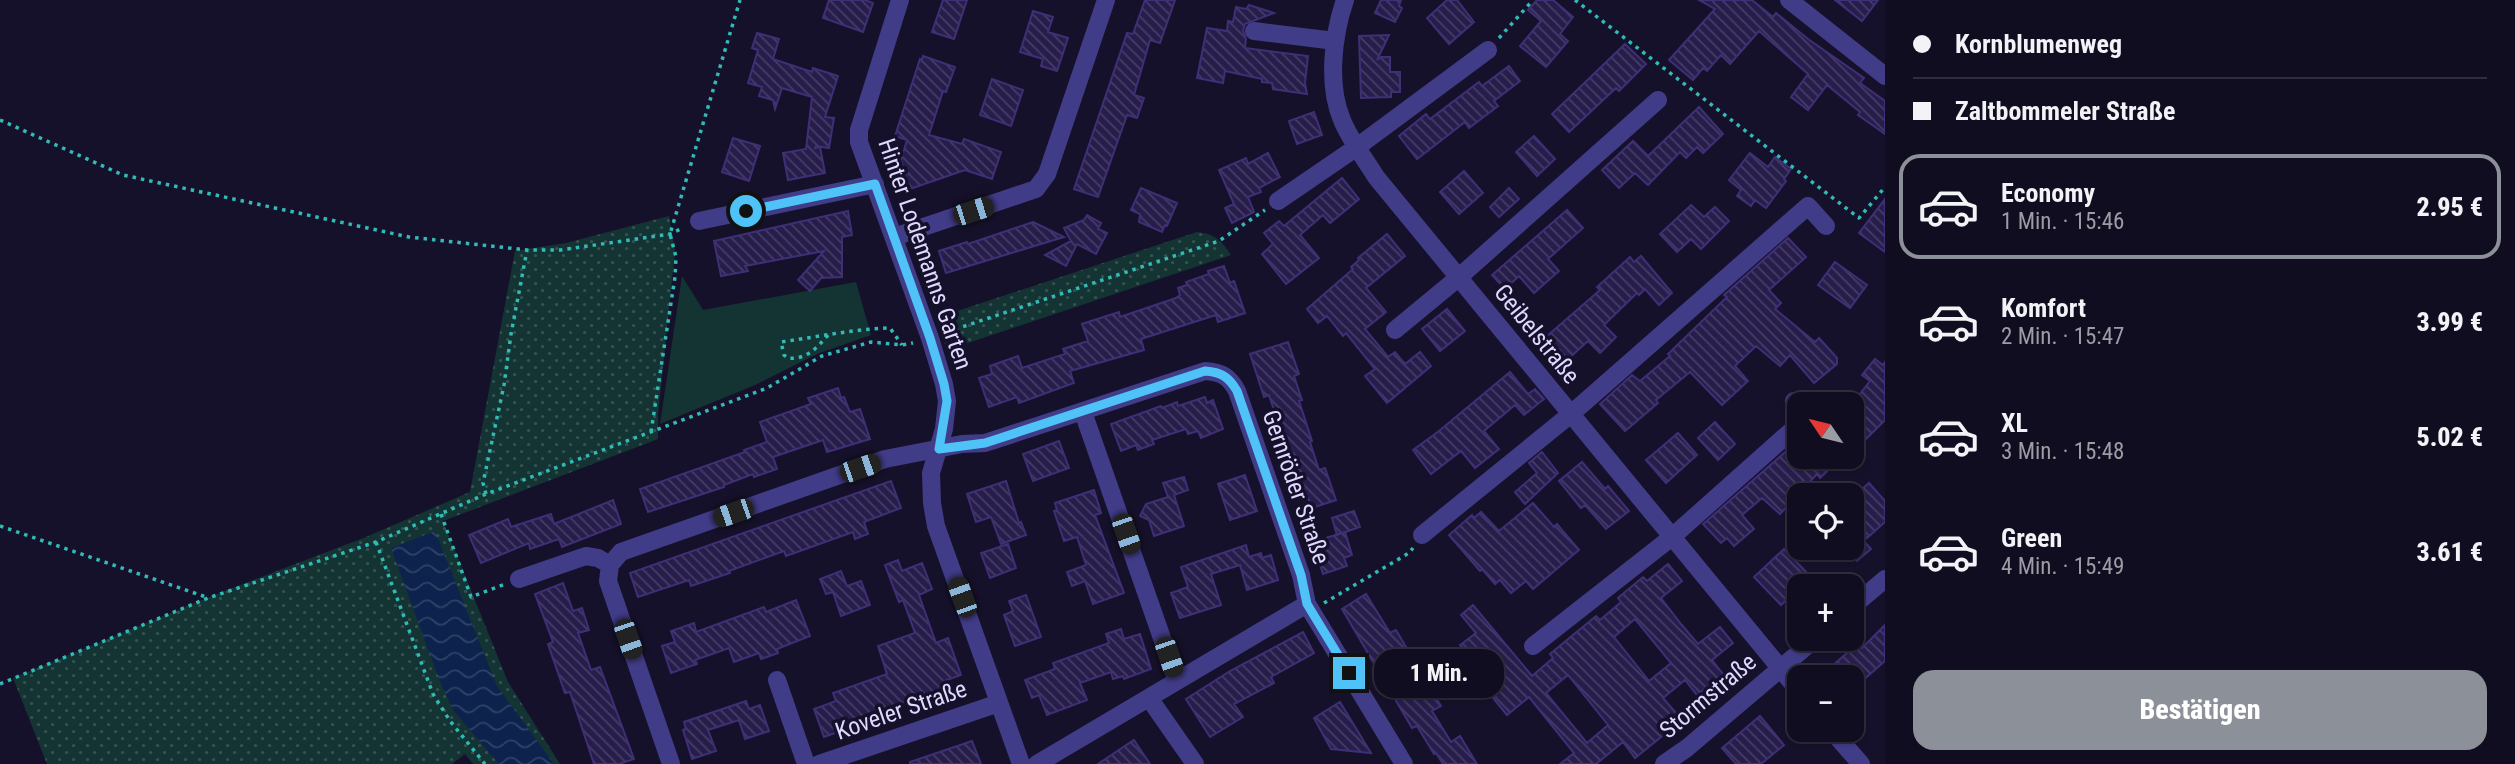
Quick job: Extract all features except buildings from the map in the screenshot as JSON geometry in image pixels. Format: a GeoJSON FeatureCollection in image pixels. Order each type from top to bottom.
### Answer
{"type":"FeatureCollection","features":[{"type":"Feature","properties":{"kind":"street","name":"Hinter Lodemanns Garten"},"geometry":{"type":"LineString","coordinates":[[900,0],[859,130],[859,142],[944,384],[947,401],[939,449],[931,473],[936,526],[1021,764]]}},
{"type":"Feature","properties":{"kind":"street"},"geometry":{"type":"LineString","coordinates":[[894,237],[1036,190],[1047,174],[1106,0]]}},
{"type":"Feature","properties":{"kind":"street","name":"Geibelstraße"},"geometry":{"type":"LineString","coordinates":[[1345,0],[1335,41],[1334,88],[1341,119],[1376,177],[1787,676]]}},
{"type":"Feature","properties":{"kind":"street"},"geometry":{"type":"LineString","coordinates":[[1789,0],[1885,76]]}},
{"type":"Feature","properties":{"kind":"street"},"geometry":{"type":"LineString","coordinates":[[1254,32],[1335,41]]}},
{"type":"Feature","properties":{"kind":"street"},"geometry":{"type":"LineString","coordinates":[[1278,201],[1357,147],[1488,50]]}},
{"type":"Feature","properties":{"kind":"street"},"geometry":{"type":"LineString","coordinates":[[1395,330],[1458,278],[1658,100]]}},
{"type":"Feature","properties":{"kind":"street"},"geometry":{"type":"LineString","coordinates":[[699,221],[875,184]]}},
{"type":"Feature","properties":{"kind":"street"},"geometry":{"type":"LineString","coordinates":[[1422,536],[1571,414],[1808,206],[1826,226]]}},
{"type":"Feature","properties":{"kind":"street","name":"Gernröder Straße"},"geometry":{"type":"LineString","coordinates":[[939,449],[985,443],[1205,371],[1218,372],[1231,379],[1237,391],[1301,575],[1307,604],[1037,764]]}},
{"type":"Feature","properties":{"kind":"street"},"geometry":{"type":"LineString","coordinates":[[1083,412],[1177,681]]}},
{"type":"Feature","properties":{"kind":"street"},"geometry":{"type":"LineString","coordinates":[[1534,646],[1672,537],[1787,435]]}},
{"type":"Feature","properties":{"kind":"street"},"geometry":{"type":"LineString","coordinates":[[671,764],[608,581],[610,565],[621,552],[885,459],[939,449]]}},
{"type":"Feature","properties":{"kind":"street"},"geometry":{"type":"LineString","coordinates":[[519,579],[586,556],[598,558],[610,565]]}},
{"type":"Feature","properties":{"kind":"street"},"geometry":{"type":"LineString","coordinates":[[1864,597],[1885,579]]}},
{"type":"Feature","properties":{"kind":"street"},"geometry":{"type":"LineString","coordinates":[[1307,604],[1404,764]]}},
{"type":"Feature","properties":{"kind":"street","name":"Stormstraße"},"geometry":{"type":"LineString","coordinates":[[1664,764],[1801,651]]}},
{"type":"Feature","properties":{"kind":"street"},"geometry":{"type":"LineString","coordinates":[[777,680],[806,764]]}},
{"type":"Feature","properties":{"kind":"street"},"geometry":{"type":"LineString","coordinates":[[1149,698],[1195,764]]}},
{"type":"Feature","properties":{"kind":"street","name":"Koveler Straße"},"geometry":{"type":"LineString","coordinates":[[819,764],[999,703]]}},
{"type":"Feature","properties":{"kind":"street"},"geometry":{"type":"LineString","coordinates":[[1842,742],[1861,764]]}},
{"type":"Feature","properties":{"kind":"path"},"geometry":{"type":"LineString","coordinates":[[651,432],[675,277],[676,257],[670,234],[740,0]]}},
{"type":"Feature","properties":{"kind":"path"},"geometry":{"type":"LineString","coordinates":[[1488,50],[1533,0]]}},
{"type":"Feature","properties":{"kind":"path"},"geometry":{"type":"LineString","coordinates":[[1575,0],[1859,218],[1885,187]]}},
{"type":"Feature","properties":{"kind":"path"},"geometry":{"type":"LineString","coordinates":[[0,120],[123,175],[409,237],[527,250],[561,250],[670,234]]}},
{"type":"Feature","properties":{"kind":"path"},"geometry":{"type":"LineString","coordinates":[[945,333],[1219,241],[1278,201]]}},
{"type":"Feature","properties":{"kind":"path"},"geometry":{"type":"LineString","coordinates":[[485,494],[483,483],[504,385],[510,334],[527,250]]}},
{"type":"Feature","properties":{"kind":"path"},"geometry":{"type":"LineString","coordinates":[[828,335],[818,347],[800,358],[787,358],[784,355],[781,342],[870,328],[890,328],[902,345]]}},
{"type":"Feature","properties":{"kind":"path"},"geometry":{"type":"LineString","coordinates":[[0,684],[208,598],[376,542],[485,494],[767,388],[822,356],[871,342],[902,345],[916,343]]}},
{"type":"Feature","properties":{"kind":"path"},"geometry":{"type":"LineString","coordinates":[[441,514],[471,597],[519,579]]}},
{"type":"Feature","properties":{"kind":"path"},"geometry":{"type":"LineString","coordinates":[[0,526],[208,598]]}},
{"type":"Feature","properties":{"kind":"path"},"geometry":{"type":"LineString","coordinates":[[1307,604],[1324,603],[1409,553],[1422,536]]}},
{"type":"Feature","properties":{"kind":"path"},"geometry":{"type":"LineString","coordinates":[[376,542],[433,694],[450,721],[485,764]]}},
{"type":"Feature","properties":{"kind":"green space"},"geometry":{"type":"Polygon","coordinates":[[[669,216],[675,251],[658,415],[658,439],[443,521],[508,682],[560,764],[473,764],[465,754],[452,764],[47,764],[13,678],[217,594],[366,537],[470,492],[515,251],[566,243],[669,216]]]}},
{"type":"Feature","properties":{"kind":"green space"},"geometry":{"type":"Polygon","coordinates":[[[1197,232],[1217,239],[1231,255],[947,350],[936,318],[1197,232]]]}},
{"type":"Feature","properties":{"kind":"green space"},"geometry":{"type":"Polygon","coordinates":[[[682,276],[703,310],[856,282],[871,335],[817,354],[755,385],[660,424],[682,276]]]}},
{"type":"Feature","properties":{"kind":"water"},"geometry":{"type":"Polygon","coordinates":[[[435,531],[497,686],[554,764],[499,764],[453,710],[391,548],[435,531]]]}},
{"type":"Feature","properties":{"kind":"route"},"geometry":{"type":"LineString","coordinates":[[746,211],[875,184],[944,384],[947,401],[939,449],[985,443],[1205,371],[1218,372],[1231,379],[1301,575],[1307,604],[1349,673]]}}]}
